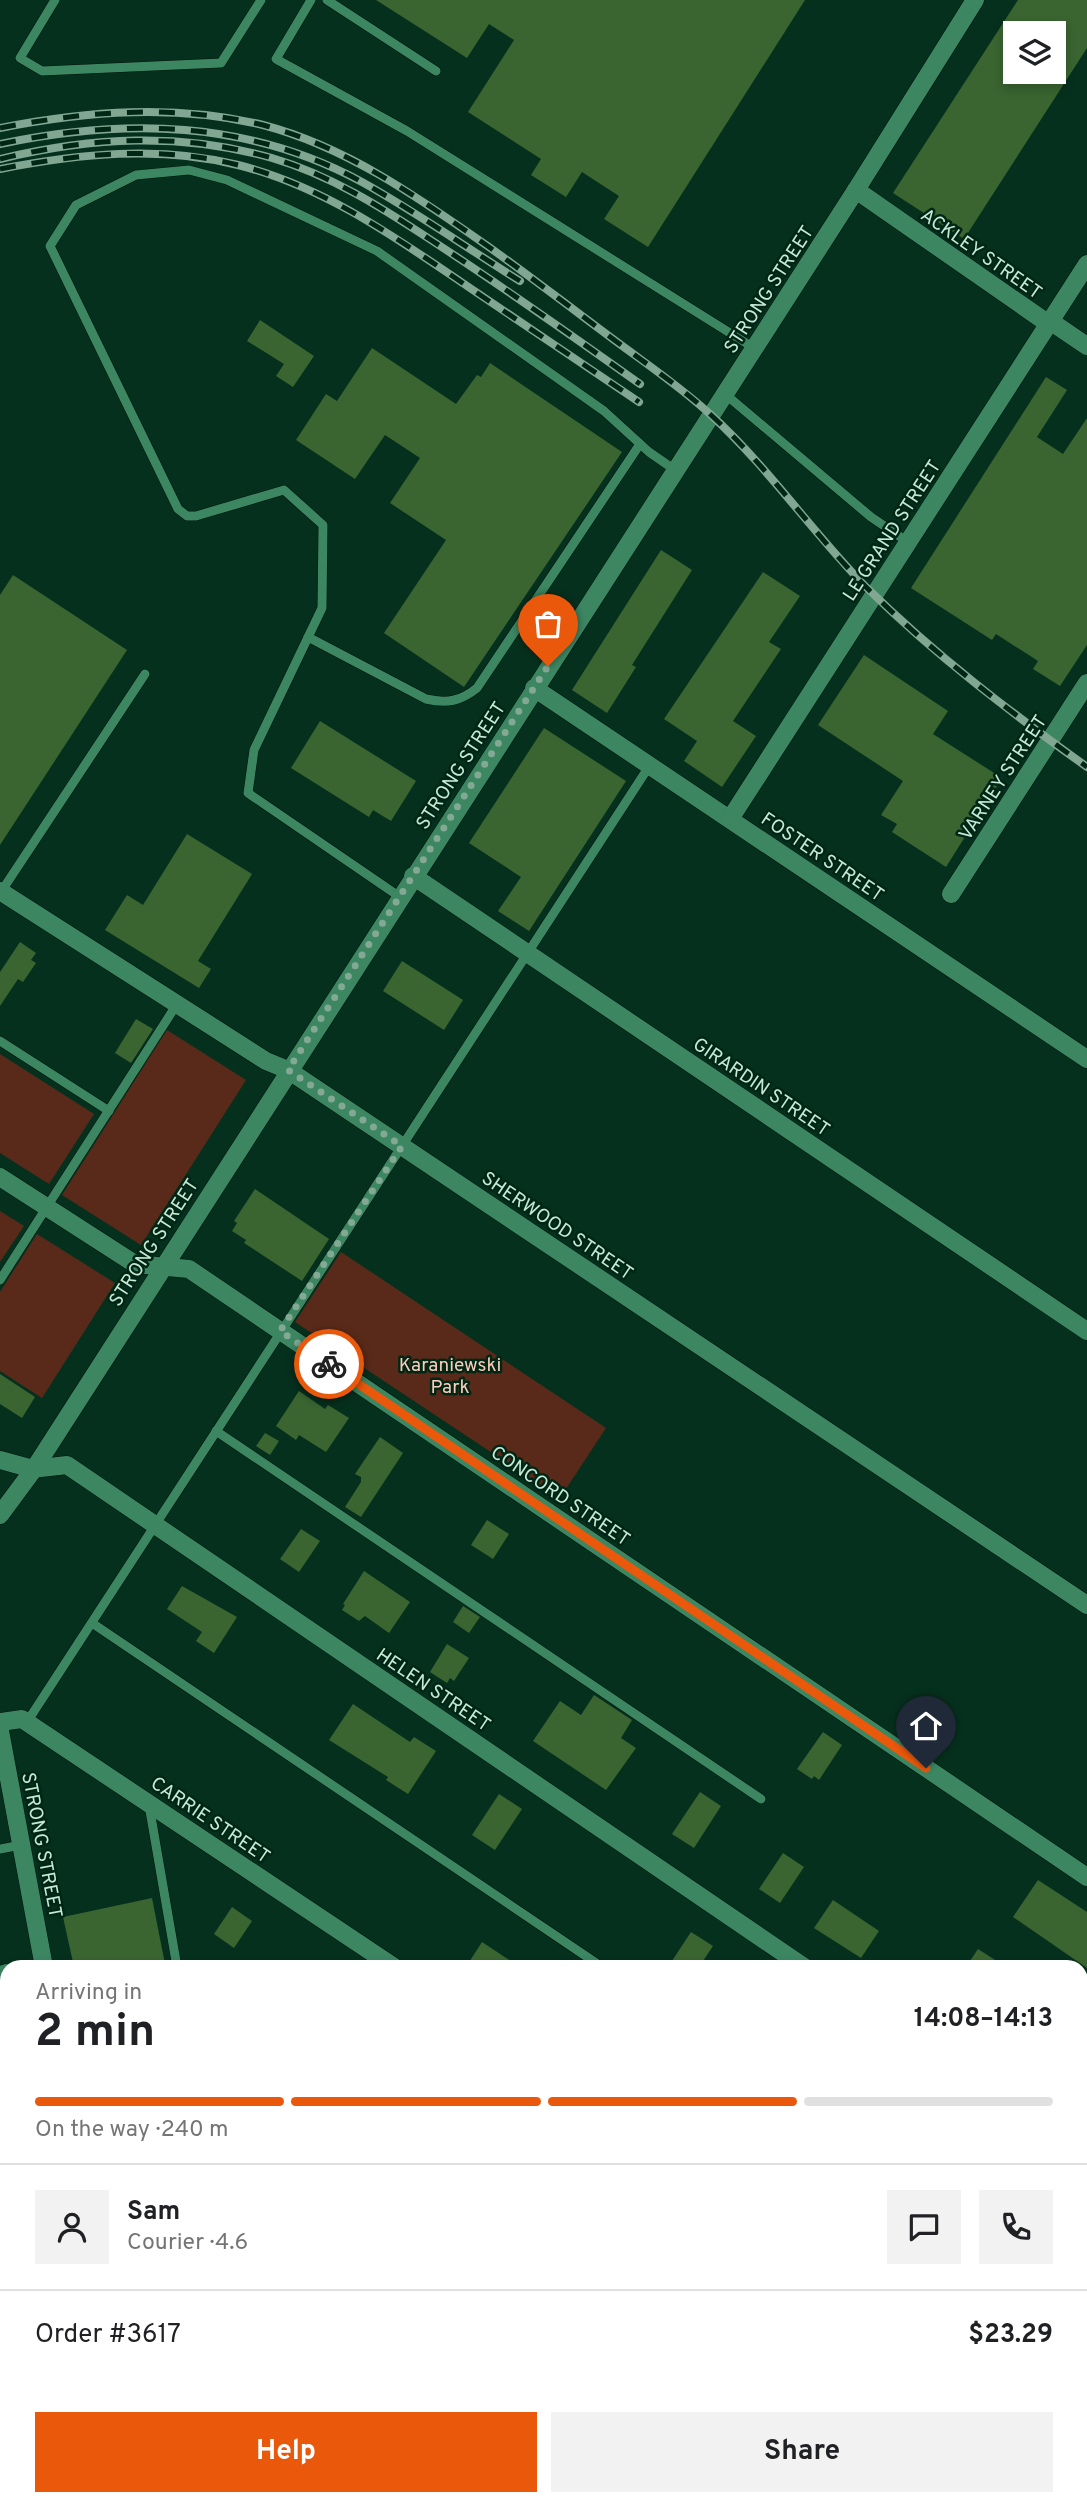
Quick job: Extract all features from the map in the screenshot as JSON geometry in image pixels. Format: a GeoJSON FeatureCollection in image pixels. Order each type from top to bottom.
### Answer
{"type":"FeatureCollection","features":[{"type":"Feature","properties":{"kind":"street","name":"STRONG STREET"},"geometry":{"type":"LineString","coordinates":[[0,1515],[33,1469],[725,394],[975,0]]}},
{"type":"Feature","properties":{"kind":"street","name":"ACKLEY STREET"},"geometry":{"type":"LineString","coordinates":[[856,190],[1087,346]]}},
{"type":"Feature","properties":{"kind":"street","name":"LE GRAND STREET"},"geometry":{"type":"LineString","coordinates":[[730,819],[1087,264]]}},
{"type":"Feature","properties":{"kind":"street","name":"VARNEY STREET"},"geometry":{"type":"LineString","coordinates":[[951,894],[1087,683]]}},
{"type":"Feature","properties":{"kind":"street","name":"FOSTER STREET"},"geometry":{"type":"LineString","coordinates":[[534,688],[1087,1059]]}},
{"type":"Feature","properties":{"kind":"street","name":"GIRARDIN STREET"},"geometry":{"type":"LineString","coordinates":[[413,876],[1087,1331]]}},
{"type":"Feature","properties":{"kind":"street","name":"SHERWOOD STREET"},"geometry":{"type":"LineString","coordinates":[[1,892],[266,1062],[288,1070],[1087,1605]]}},
{"type":"Feature","properties":{"kind":"street","name":"CONCORD STREET"},"geometry":{"type":"LineString","coordinates":[[0,1177],[135,1264],[189,1269],[1087,1877]]}},
{"type":"Feature","properties":{"kind":"street"},"geometry":{"type":"LineString","coordinates":[[0,1460],[33,1469]]}},
{"type":"Feature","properties":{"kind":"street","name":"HELEN STREET"},"geometry":{"type":"LineString","coordinates":[[0,1472],[67,1465],[794,1960]]}},
{"type":"Feature","properties":{"kind":"street"},"geometry":{"type":"LineString","coordinates":[[0,1722],[22,1718],[27,1722]]}},
{"type":"Feature","properties":{"kind":"street","name":"CARRIE STREET"},"geometry":{"type":"LineString","coordinates":[[27,1722],[383,1960]]}},
{"type":"Feature","properties":{"kind":"street","name":"STRONG STREET"},"geometry":{"type":"LineString","coordinates":[[0,1731],[41,1960]]}},
{"type":"Feature","properties":{"kind":"lane"},"geometry":{"type":"LineString","coordinates":[[55,0],[20,58],[42,71],[221,63],[261,0]]}},
{"type":"Feature","properties":{"kind":"lane"},"geometry":{"type":"LineString","coordinates":[[311,0],[276,59],[407,131],[754,348]]}},
{"type":"Feature","properties":{"kind":"lane"},"geometry":{"type":"LineString","coordinates":[[327,0],[436,71]]}},
{"type":"Feature","properties":{"kind":"lane"},"geometry":{"type":"LineString","coordinates":[[400,897],[248,793],[254,750],[322,608],[323,525],[284,490],[195,516],[187,516],[178,509],[50,246],[76,205],[136,175],[189,170],[227,180],[377,251],[604,411],[640,444],[676,470]]}},
{"type":"Feature","properties":{"kind":"lane"},"geometry":{"type":"LineString","coordinates":[[725,394],[871,517],[908,542]]}},
{"type":"Feature","properties":{"kind":"lane"},"geometry":{"type":"LineString","coordinates":[[308,637],[426,699],[441,703],[463,699],[477,688],[640,444]]}},
{"type":"Feature","properties":{"kind":"lane"},"geometry":{"type":"LineString","coordinates":[[1,892],[145,674]]}},
{"type":"Feature","properties":{"kind":"lane"},"geometry":{"type":"LineString","coordinates":[[27,1722],[650,765]]}},
{"type":"Feature","properties":{"kind":"lane"},"geometry":{"type":"LineString","coordinates":[[0,1280],[177,1004]]}},
{"type":"Feature","properties":{"kind":"lane"},"geometry":{"type":"LineString","coordinates":[[0,1041],[109,1111]]}},
{"type":"Feature","properties":{"kind":"lane"},"geometry":{"type":"LineString","coordinates":[[216,1431],[761,1799]]}},
{"type":"Feature","properties":{"kind":"lane"},"geometry":{"type":"LineString","coordinates":[[92,1623],[592,1960]]}},
{"type":"Feature","properties":{"kind":"lane"},"geometry":{"type":"LineString","coordinates":[[149,1804],[176,1960]]}},
{"type":"Feature","properties":{"kind":"lane"},"geometry":{"type":"LineString","coordinates":[[0,1849],[21,1845]]}},
{"type":"Feature","properties":{"kind":"green space"},"geometry":{"type":"Polygon","coordinates":[[[167,1030],[246,1080],[141,1245],[62,1195],[167,1030]]]}},
{"type":"Feature","properties":{"kind":"green space"},"geometry":{"type":"Polygon","coordinates":[[[0,1054],[94,1114],[49,1184],[0,1153],[0,1054]]]}},
{"type":"Feature","properties":{"kind":"green space"},"geometry":{"type":"Polygon","coordinates":[[[0,1211],[24,1226],[0,1262],[0,1211]]]}},
{"type":"Feature","properties":{"kind":"green space"},"geometry":{"type":"Polygon","coordinates":[[[37,1234],[115,1283],[42,1398],[0,1371],[0,1292],[37,1234]]]}},
{"type":"Feature","properties":{"kind":"green space","name":"Karaniewski Park"},"geometry":{"type":"Polygon","coordinates":[[[341,1252],[606,1428],[560,1498],[295,1322],[341,1252]]]}},
{"type":"Feature","properties":{"kind":"building"},"geometry":{"type":"Polygon","coordinates":[[[376,0],[805,0],[648,247],[604,219],[619,196],[582,172],[566,197],[531,175],[541,159],[468,112],[514,40],[489,24],[467,58],[376,0]]]}},
{"type":"Feature","properties":{"kind":"building"},"geometry":{"type":"Polygon","coordinates":[[[1018,0],[1087,0],[1087,48],[1066,81],[1066,21],[1004,21],[1018,0]]]}},
{"type":"Feature","properties":{"kind":"building"},"geometry":{"type":"Polygon","coordinates":[[[1003,23],[1003,84],[1064,84],[964,239],[893,193],[1003,23]]]}},
{"type":"Feature","properties":{"kind":"building"},"geometry":{"type":"Polygon","coordinates":[[[260,320],[314,356],[293,387],[276,376],[284,364],[247,341],[260,320]]]}},
{"type":"Feature","properties":{"kind":"building"},"geometry":{"type":"Polygon","coordinates":[[[372,348],[456,404],[477,375],[481,377],[490,363],[622,452],[464,687],[384,633],[446,540],[390,503],[420,458],[385,435],[355,479],[296,440],[326,394],[337,401],[372,348]]]}},
{"type":"Feature","properties":{"kind":"building"},"geometry":{"type":"Polygon","coordinates":[[[1046,377],[1067,390],[1037,437],[1063,454],[1087,418],[1087,645],[1060,686],[1033,669],[1038,661],[996,634],[992,640],[911,588],[1046,377]]]}},
{"type":"Feature","properties":{"kind":"building"},"geometry":{"type":"Polygon","coordinates":[[[661,550],[692,570],[632,665],[636,667],[607,713],[572,690],[661,550]]]}},
{"type":"Feature","properties":{"kind":"building"},"geometry":{"type":"Polygon","coordinates":[[[763,572],[800,596],[769,642],[781,649],[733,721],[756,736],[722,787],[684,761],[697,741],[664,719],[763,572]]]}},
{"type":"Feature","properties":{"kind":"building"},"geometry":{"type":"Polygon","coordinates":[[[13,575],[127,650],[0,845],[0,595],[13,575]]]}},
{"type":"Feature","properties":{"kind":"building"},"geometry":{"type":"Polygon","coordinates":[[[864,655],[948,711],[933,734],[1002,778],[946,867],[892,832],[897,824],[881,815],[903,781],[818,725],[864,655]]]}},
{"type":"Feature","properties":{"kind":"building"},"geometry":{"type":"Polygon","coordinates":[[[320,721],[416,781],[391,821],[373,810],[369,817],[291,768],[320,721]]]}},
{"type":"Feature","properties":{"kind":"building"},"geometry":{"type":"Polygon","coordinates":[[[544,728],[626,781],[529,931],[498,911],[521,877],[469,843],[544,728]]]}},
{"type":"Feature","properties":{"kind":"building"},"geometry":{"type":"Polygon","coordinates":[[[187,834],[252,874],[198,961],[211,969],[199,988],[105,930],[127,895],[143,905],[187,834]]]}},
{"type":"Feature","properties":{"kind":"building"},"geometry":{"type":"Polygon","coordinates":[[[20,942],[36,953],[31,960],[36,963],[23,982],[18,979],[0,1006],[0,972],[20,942]]]}},
{"type":"Feature","properties":{"kind":"building"},"geometry":{"type":"Polygon","coordinates":[[[402,961],[463,1000],[444,1030],[383,991],[402,961]]]}},
{"type":"Feature","properties":{"kind":"building"},"geometry":{"type":"Polygon","coordinates":[[[136,1019],[153,1029],[131,1063],[115,1053],[136,1019]]]}},
{"type":"Feature","properties":{"kind":"building"},"geometry":{"type":"Polygon","coordinates":[[[255,1189],[329,1239],[302,1281],[244,1243],[246,1240],[232,1231],[237,1223],[234,1221],[255,1189]]]}},
{"type":"Feature","properties":{"kind":"building"},"geometry":{"type":"Polygon","coordinates":[[[0,1374],[35,1397],[22,1418],[0,1404],[0,1374]]]}},
{"type":"Feature","properties":{"kind":"building"},"geometry":{"type":"Polygon","coordinates":[[[299,1391],[325,1409],[328,1405],[349,1418],[326,1452],[299,1435],[296,1440],[276,1426],[299,1391]]]}},
{"type":"Feature","properties":{"kind":"building"},"geometry":{"type":"Polygon","coordinates":[[[265,1433],[279,1441],[270,1455],[256,1446],[265,1433]]]}},
{"type":"Feature","properties":{"kind":"building"},"geometry":{"type":"Polygon","coordinates":[[[380,1437],[403,1453],[361,1517],[345,1507],[361,1482],[361,1477],[355,1474],[380,1437]]]}},
{"type":"Feature","properties":{"kind":"building"},"geometry":{"type":"Polygon","coordinates":[[[487,1520],[509,1534],[493,1559],[471,1545],[487,1520]]]}},
{"type":"Feature","properties":{"kind":"building"},"geometry":{"type":"Polygon","coordinates":[[[301,1529],[320,1541],[299,1572],[280,1559],[301,1529]]]}},
{"type":"Feature","properties":{"kind":"building"},"geometry":{"type":"Polygon","coordinates":[[[364,1571],[410,1602],[389,1633],[365,1616],[359,1621],[342,1610],[364,1571]]]}},
{"type":"Feature","properties":{"kind":"building"},"geometry":{"type":"Polygon","coordinates":[[[182,1586],[237,1617],[214,1653],[196,1641],[202,1632],[167,1609],[182,1586]]]}},
{"type":"Feature","properties":{"kind":"building"},"geometry":{"type":"Polygon","coordinates":[[[463,1606],[480,1617],[469,1633],[453,1622],[463,1606]]]}},
{"type":"Feature","properties":{"kind":"building"},"geometry":{"type":"Polygon","coordinates":[[[447,1644],[469,1658],[454,1681],[450,1678],[447,1683],[430,1672],[447,1644]]]}},
{"type":"Feature","properties":{"kind":"building"},"geometry":{"type":"Polygon","coordinates":[[[594,1695],[632,1720],[621,1738],[636,1748],[606,1790],[533,1741],[560,1701],[581,1715],[594,1695]]]}},
{"type":"Feature","properties":{"kind":"building"},"geometry":{"type":"Polygon","coordinates":[[[353,1704],[410,1742],[414,1737],[436,1751],[408,1794],[386,1780],[388,1777],[329,1740],[353,1704]]]}},
{"type":"Feature","properties":{"kind":"building"},"geometry":{"type":"Polygon","coordinates":[[[823,1732],[842,1745],[819,1780],[814,1776],[812,1779],[797,1769],[823,1732]]]}},
{"type":"Feature","properties":{"kind":"building"},"geometry":{"type":"Polygon","coordinates":[[[700,1792],[721,1806],[694,1848],[672,1834],[700,1792]]]}},
{"type":"Feature","properties":{"kind":"building"},"geometry":{"type":"Polygon","coordinates":[[[499,1794],[522,1809],[495,1850],[472,1835],[499,1794]]]}},
{"type":"Feature","properties":{"kind":"building"},"geometry":{"type":"Polygon","coordinates":[[[783,1853],[804,1867],[780,1903],[759,1889],[783,1853]]]}},
{"type":"Feature","properties":{"kind":"building"},"geometry":{"type":"Polygon","coordinates":[[[1038,1880],[1087,1912],[1087,1960],[1075,1960],[1013,1917],[1038,1880]]]}},
{"type":"Feature","properties":{"kind":"building"},"geometry":{"type":"Polygon","coordinates":[[[152,1898],[164,1960],[72,1960],[63,1917],[152,1898]]]}},
{"type":"Feature","properties":{"kind":"building"},"geometry":{"type":"Polygon","coordinates":[[[833,1900],[879,1931],[861,1958],[814,1928],[833,1900]]]}},
{"type":"Feature","properties":{"kind":"building"},"geometry":{"type":"Polygon","coordinates":[[[232,1907],[252,1921],[234,1948],[214,1934],[232,1907]]]}},
{"type":"Feature","properties":{"kind":"building"},"geometry":{"type":"Polygon","coordinates":[[[691,1932],[713,1946],[704,1960],[673,1960],[691,1932]]]}},
{"type":"Feature","properties":{"kind":"building"},"geometry":{"type":"Polygon","coordinates":[[[482,1942],[509,1960],[470,1960],[482,1942]]]}},
{"type":"Feature","properties":{"kind":"building"},"geometry":{"type":"Polygon","coordinates":[[[978,1949],[995,1960],[971,1960],[978,1949]]]}},
{"type":"Feature","properties":{"kind":"railway"},"geometry":{"type":"LineString","coordinates":[[0,128],[66,117],[132,112],[230,118],[263,125],[324,146],[381,176],[489,247],[688,395],[752,456],[846,566],[892,612],[973,681],[1087,767]]}},
{"type":"Feature","properties":{"kind":"railway"},"geometry":{"type":"LineString","coordinates":[[0,144],[93,130],[139,128],[185,130],[275,146],[362,182],[520,281]]}},
{"type":"Feature","properties":{"kind":"railway"},"geometry":{"type":"LineString","coordinates":[[0,159],[68,146],[136,140],[204,144],[293,165],[354,193],[458,257],[640,384]]}},
{"type":"Feature","properties":{"kind":"railway"},"geometry":{"type":"LineString","coordinates":[[0,169],[59,159],[149,154],[208,159],[269,174],[329,200],[385,232],[639,402]]}},
{"type":"Feature","properties":{"kind":"way so far"},"geometry":{"type":"LineString","coordinates":[[329,1364],[280,1331],[402,1146],[288,1070],[548,666]]}},
{"type":"Feature","properties":{"kind":"route"},"geometry":{"type":"LineString","coordinates":[[329,1364],[926,1768]]}}]}
